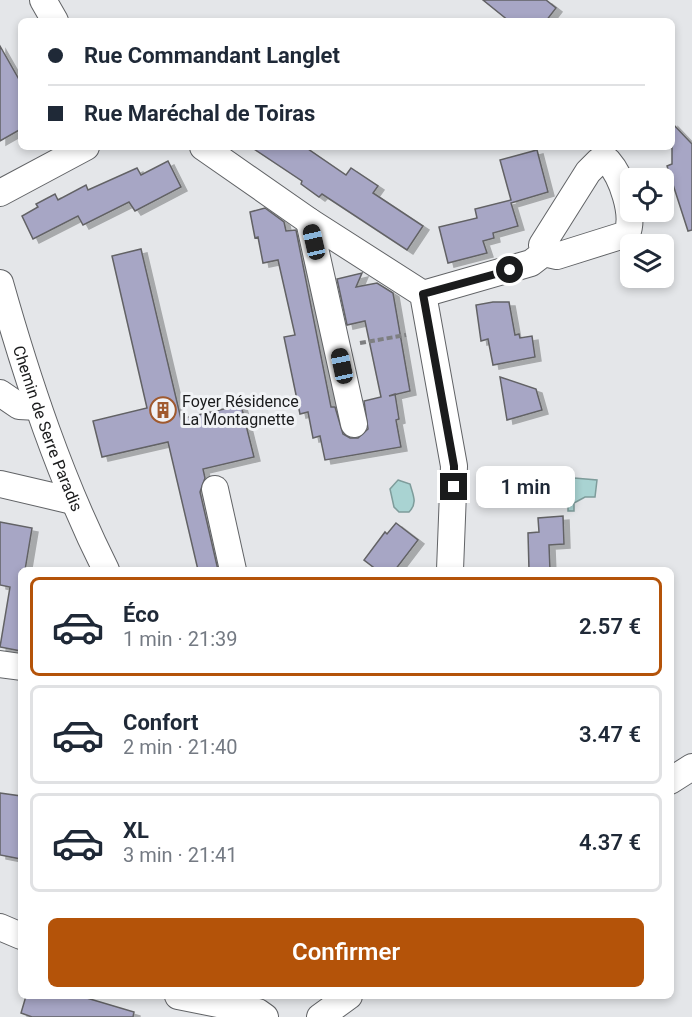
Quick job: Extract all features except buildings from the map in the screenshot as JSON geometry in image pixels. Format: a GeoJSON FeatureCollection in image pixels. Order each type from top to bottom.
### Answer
{"type":"FeatureCollection","features":[{"type":"Feature","properties":{"kind":"street"},"geometry":{"type":"LineString","coordinates":[[43,0],[54,18]]}},
{"type":"Feature","properties":{"kind":"street"},"geometry":{"type":"LineString","coordinates":[[0,193],[80,150]]}},
{"type":"Feature","properties":{"kind":"street"},"geometry":{"type":"LineString","coordinates":[[207,150],[309,221],[423,294],[454,466],[450,567]]}},
{"type":"Feature","properties":{"kind":"street"},"geometry":{"type":"LineString","coordinates":[[309,221],[354,424]]}},
{"type":"Feature","properties":{"kind":"street"},"geometry":{"type":"LineString","coordinates":[[423,294],[531,263],[544,253]]}},
{"type":"Feature","properties":{"kind":"street","name":"Chemin de Serre Paradis"},"geometry":{"type":"LineString","coordinates":[[0,283],[38,406],[72,501],[105,567]]}},
{"type":"Feature","properties":{"kind":"street"},"geometry":{"type":"LineString","coordinates":[[0,393],[19,406],[38,406]]}},
{"type":"Feature","properties":{"kind":"street"},"geometry":{"type":"LineString","coordinates":[[0,484],[72,501]]}},
{"type":"Feature","properties":{"kind":"street"},"geometry":{"type":"LineString","coordinates":[[215,489],[232,567]]}},
{"type":"Feature","properties":{"kind":"street"},"geometry":{"type":"LineString","coordinates":[[0,664],[18,667]]}},
{"type":"Feature","properties":{"kind":"street"},"geometry":{"type":"LineString","coordinates":[[674,778],[692,767]]}},
{"type":"Feature","properties":{"kind":"street"},"geometry":{"type":"LineString","coordinates":[[0,927],[18,935]]}},
{"type":"Feature","properties":{"kind":"street"},"geometry":{"type":"LineString","coordinates":[[320,1017],[346,999]]}},
{"type":"Feature","properties":{"kind":"street"},"geometry":{"type":"LineString","coordinates":[[194,1005],[258,1008]]}},
{"type":"Feature","properties":{"kind":"path"},"geometry":{"type":"LineString","coordinates":[[338,347],[430,330]]}},
{"type":"Feature","properties":{"kind":"water"},"geometry":{"type":"Polygon","coordinates":[[[568,479],[597,480],[595,497],[585,497],[574,503],[574,511],[568,511],[568,479]]]}},
{"type":"Feature","properties":{"kind":"water"},"geometry":{"type":"Polygon","coordinates":[[[398,480],[410,484],[414,502],[409,512],[399,512],[394,507],[390,489],[398,480]]]}},
{"type":"Feature","properties":{"kind":"place","name":"Foyer Résidence La Montagnette"},"geometry":{"type":"Point","coordinates":[163,410]}},
{"type":"Feature","properties":{"kind":"route"},"geometry":{"type":"LineString","coordinates":[[454,487],[454,466],[423,294],[510,270]]}}]}
